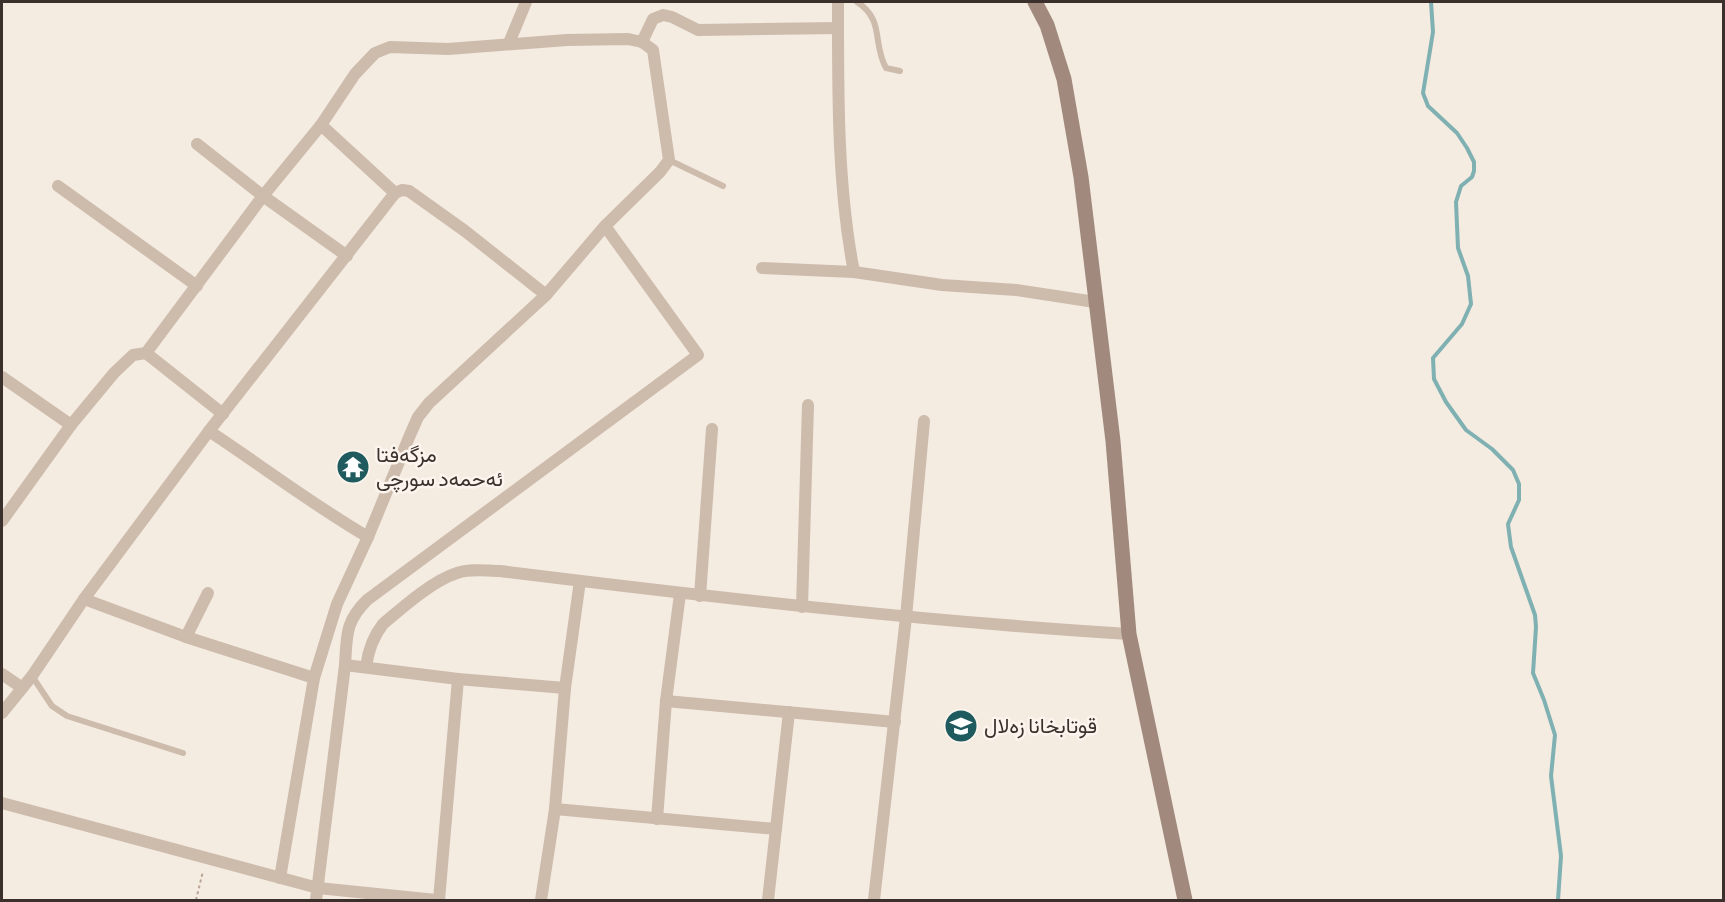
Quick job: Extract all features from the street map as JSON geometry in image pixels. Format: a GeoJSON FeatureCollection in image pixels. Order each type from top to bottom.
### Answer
{"type":"FeatureCollection","features":[{"type":"Feature","properties":{"kind":"main road"},"geometry":{"type":"LineString","coordinates":[[1035,2],[1047,25],[1064,79],[1081,177],[1113,441],[1130,634],[1185,900]]}},
{"type":"Feature","properties":{"kind":"street"},"geometry":{"type":"LineString","coordinates":[[509,43],[526,2]]}},
{"type":"Feature","properties":{"kind":"street"},"geometry":{"type":"LineString","coordinates":[[838,2],[842,167],[847,238],[854,272]]}},
{"type":"Feature","properties":{"kind":"street"},"geometry":{"type":"LineString","coordinates":[[642,42],[653,19],[663,15],[698,30],[838,28]]}},
{"type":"Feature","properties":{"kind":"street"},"geometry":{"type":"LineString","coordinates":[[2,521],[71,426],[120,367],[133,355],[146,353],[263,196],[321,125],[354,74],[375,53],[390,47],[448,49],[509,43],[628,39],[642,42],[653,50],[669,160],[660,172],[605,226],[546,295],[429,403],[418,417],[368,537],[337,604],[314,678],[280,878]]}},
{"type":"Feature","properties":{"kind":"street"},"geometry":{"type":"LineString","coordinates":[[321,125],[395,194]]}},
{"type":"Feature","properties":{"kind":"street"},"geometry":{"type":"LineString","coordinates":[[197,144],[263,196],[347,256]]}},
{"type":"Feature","properties":{"kind":"street"},"geometry":{"type":"LineString","coordinates":[[58,186],[197,285]]}},
{"type":"Feature","properties":{"kind":"street"},"geometry":{"type":"LineString","coordinates":[[2,713],[32,676],[84,599],[209,431],[395,194],[402,190],[409,191],[465,231],[546,295]]}},
{"type":"Feature","properties":{"kind":"street"},"geometry":{"type":"LineString","coordinates":[[317,894],[348,626],[354,613],[367,600],[698,355],[605,226]]}},
{"type":"Feature","properties":{"kind":"street"},"geometry":{"type":"LineString","coordinates":[[762,268],[854,272],[942,285],[1016,290],[1095,302]]}},
{"type":"Feature","properties":{"kind":"street"},"geometry":{"type":"LineString","coordinates":[[146,353],[223,414]]}},
{"type":"Feature","properties":{"kind":"street"},"geometry":{"type":"LineString","coordinates":[[2,377],[71,426]]}},
{"type":"Feature","properties":{"kind":"street"},"geometry":{"type":"LineString","coordinates":[[802,607],[808,405]]}},
{"type":"Feature","properties":{"kind":"street"},"geometry":{"type":"LineString","coordinates":[[874,900],[906,617],[924,421]]}},
{"type":"Feature","properties":{"kind":"street"},"geometry":{"type":"LineString","coordinates":[[700,596],[712,429]]}},
{"type":"Feature","properties":{"kind":"street"},"geometry":{"type":"LineString","coordinates":[[209,431],[266,468],[337,519],[368,537]]}},
{"type":"Feature","properties":{"kind":"street"},"geometry":{"type":"LineString","coordinates":[[366,667],[375,634],[383,624],[442,580],[458,572],[474,570],[500,571],[802,607],[1130,634]]}},
{"type":"Feature","properties":{"kind":"street"},"geometry":{"type":"LineString","coordinates":[[541,900],[555,809],[565,688],[580,581]]}},
{"type":"Feature","properties":{"kind":"street"},"geometry":{"type":"LineString","coordinates":[[186,637],[207,593]]}},
{"type":"Feature","properties":{"kind":"street"},"geometry":{"type":"LineString","coordinates":[[657,819],[666,701],[680,594]]}},
{"type":"Feature","properties":{"kind":"street"},"geometry":{"type":"LineString","coordinates":[[84,599],[186,637],[314,678]]}},
{"type":"Feature","properties":{"kind":"street"},"geometry":{"type":"LineString","coordinates":[[345,665],[458,679],[565,688]]}},
{"type":"Feature","properties":{"kind":"street"},"geometry":{"type":"LineString","coordinates":[[2,674],[21,687]]}},
{"type":"Feature","properties":{"kind":"street"},"geometry":{"type":"LineString","coordinates":[[2,803],[280,878],[317,894],[437,900],[458,679]]}},
{"type":"Feature","properties":{"kind":"street"},"geometry":{"type":"LineString","coordinates":[[666,701],[895,722]]}},
{"type":"Feature","properties":{"kind":"street"},"geometry":{"type":"LineString","coordinates":[[768,900],[789,712]]}},
{"type":"Feature","properties":{"kind":"street"},"geometry":{"type":"LineString","coordinates":[[555,809],[776,830]]}},
{"type":"Feature","properties":{"kind":"lane"},"geometry":{"type":"LineString","coordinates":[[857,2],[873,16],[878,33],[880,58],[886,68],[900,71]]}},
{"type":"Feature","properties":{"kind":"lane"},"geometry":{"type":"LineString","coordinates":[[669,160],[723,186]]}},
{"type":"Feature","properties":{"kind":"lane"},"geometry":{"type":"LineString","coordinates":[[32,676],[52,706],[67,716],[183,753]]}},
{"type":"Feature","properties":{"kind":"path"},"geometry":{"type":"LineString","coordinates":[[196,900],[207,858]]}},
{"type":"Feature","properties":{"kind":"waterway"},"geometry":{"type":"LineString","coordinates":[[1431,2],[1433,32],[1423,93],[1428,106],[1457,133],[1474,162],[1472,177],[1461,186],[1456,202],[1458,248],[1468,276],[1471,304],[1462,324],[1433,358],[1434,379],[1446,402],[1466,430],[1492,449],[1513,470],[1519,484],[1519,500],[1508,524],[1511,547],[1535,615],[1533,673],[1555,735],[1551,776],[1561,856],[1558,900]]}},
{"type":"Feature","properties":{"kind":"place","name":"مزگەفتا ئەحمەد سورچی"},"geometry":{"type":"Point","coordinates":[353,467]}},
{"type":"Feature","properties":{"kind":"place","name":"قوتابخانا زەلال"},"geometry":{"type":"Point","coordinates":[961,726]}}]}
